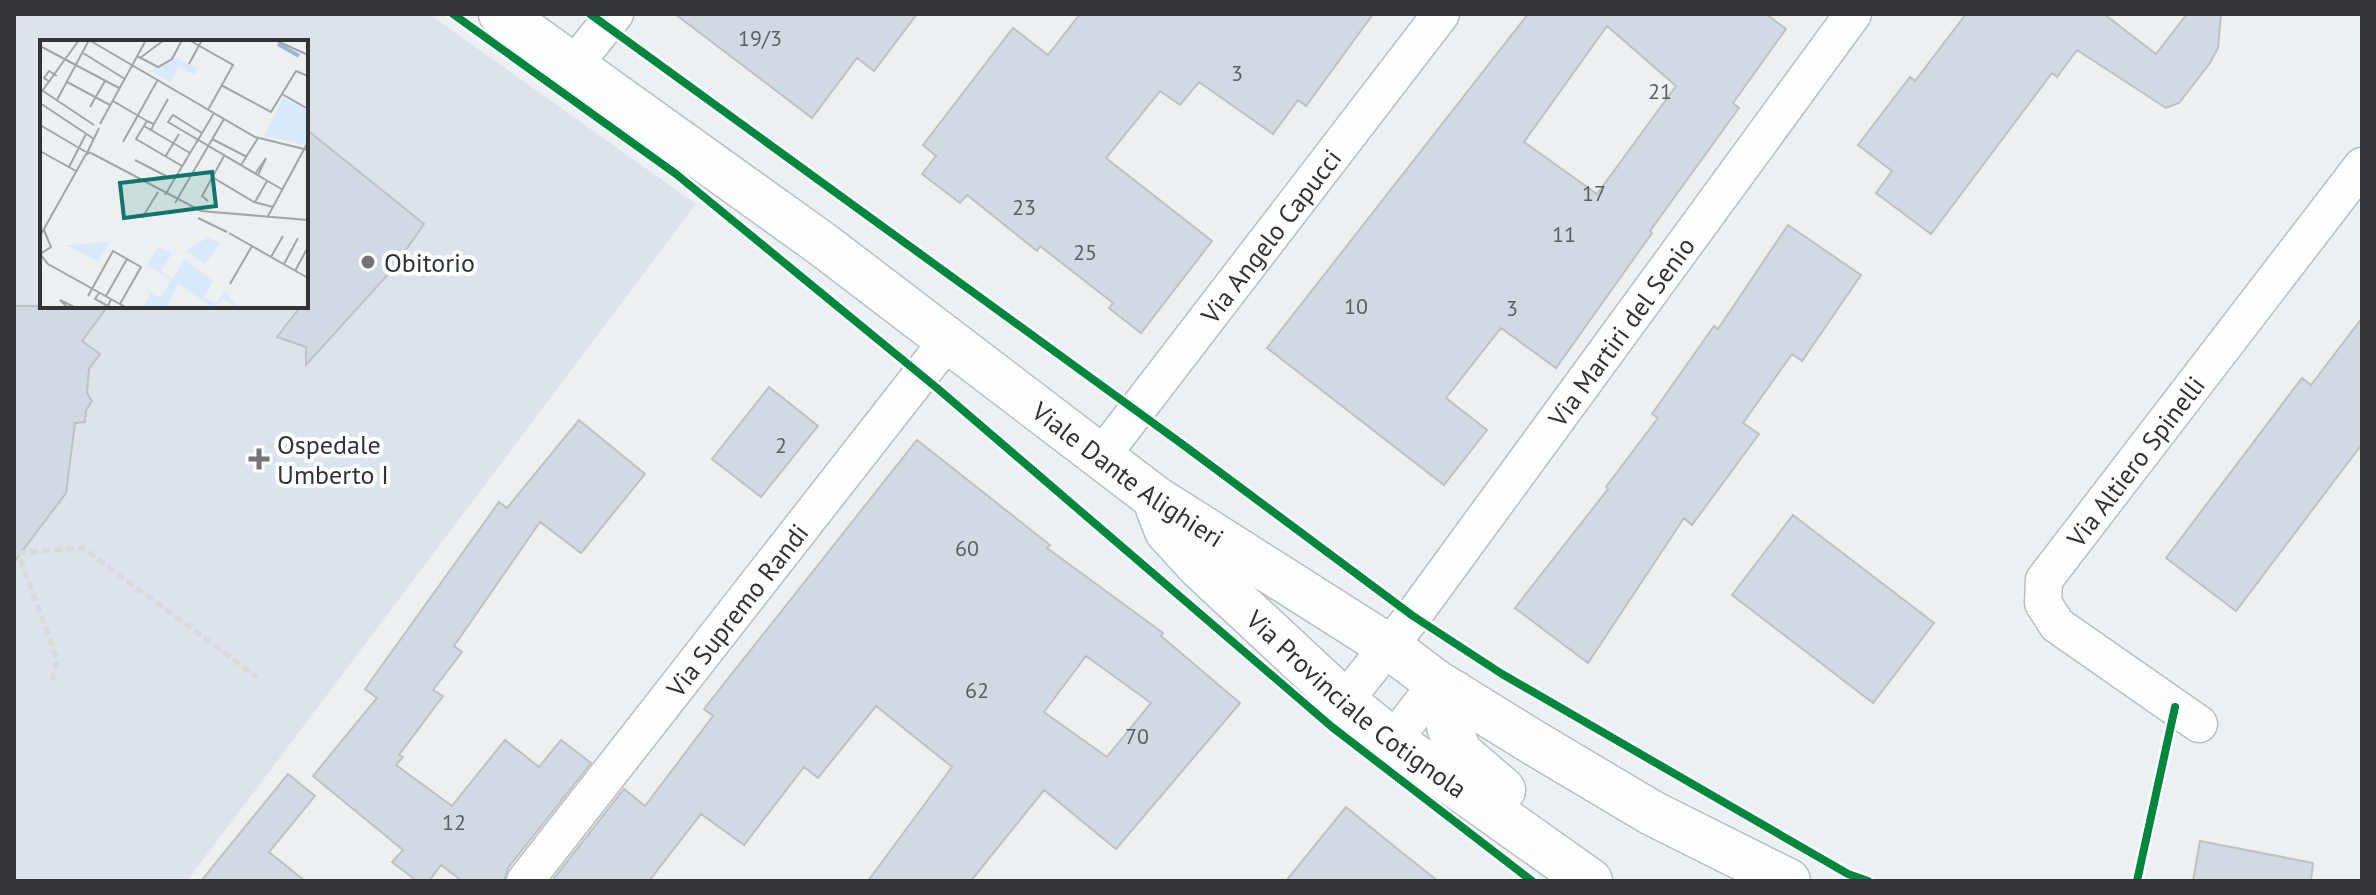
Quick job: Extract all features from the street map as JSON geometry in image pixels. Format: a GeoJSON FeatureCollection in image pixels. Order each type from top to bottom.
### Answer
{"type":"FeatureCollection","features":[{"type":"Feature","properties":{"kind":"street","name":"Viale Dante Alighieri"},"geometry":{"type":"LineString","coordinates":[[501,14],[822,244],[1155,498],[1388,646],[1446,688],[1652,813],[1788,881]]}},
{"type":"Feature","properties":{"kind":"street"},"geometry":{"type":"LineString","coordinates":[[573,66],[615,14]]}},
{"type":"Feature","properties":{"kind":"street","name":"Via Angelo Capucci"},"geometry":{"type":"LineString","coordinates":[[1100,458],[1441,14]]}},
{"type":"Feature","properties":{"kind":"street","name":"Via Martiri del Senio"},"geometry":{"type":"LineString","coordinates":[[1344,701],[1413,616],[1853,14]]}},
{"type":"Feature","properties":{"kind":"street","name":"Via Altiero Spinelli"},"geometry":{"type":"LineString","coordinates":[[2199,724],[2057,625],[2043,603],[2044,580],[2362,166]]}},
{"type":"Feature","properties":{"kind":"street","name":"Via Supremo Randi"},"geometry":{"type":"LineString","coordinates":[[525,881],[948,340]]}},
{"type":"Feature","properties":{"kind":"street","name":"Via Provinciale Cotignola"},"geometry":{"type":"LineString","coordinates":[[1155,498],[1167,531],[1199,566],[1344,701],[1393,741],[1590,881]]}},
{"type":"Feature","properties":{"kind":"street"},"geometry":{"type":"LineString","coordinates":[[1393,741],[1446,688]]}},
{"type":"Feature","properties":{"kind":"street","name":"Via Provinciale Cotignola"},"geometry":{"type":"LineString","coordinates":[[1446,688],[1449,727],[1460,753],[1607,881]]}},
{"type":"Feature","properties":{"kind":"path"},"geometry":{"type":"LineString","coordinates":[[52,681],[57,659],[16,552],[83,548],[257,677]]}},
{"type":"Feature","properties":{"kind":"shaded area","name":"Ospedale Umberto I"},"geometry":{"type":"Polygon","coordinates":[[[14,14],[429,14],[696,204],[187,881],[14,881],[14,14]]]}},
{"type":"Feature","properties":{"kind":"building"},"geometry":{"type":"Polygon","coordinates":[[[675,14],[917,14],[874,71],[857,58],[812,118],[675,14]]]}},
{"type":"Feature","properties":{"kind":"building"},"geometry":{"type":"Polygon","coordinates":[[[1080,14],[1373,14],[1306,106],[1298,100],[1273,134],[1199,82],[1180,105],[1160,91],[1106,158],[1212,241],[1141,333],[1109,308],[1113,303],[1040,246],[1037,251],[967,195],[960,203],[922,174],[936,156],[923,145],[1013,28],[1048,55],[1080,14]]]}},
{"type":"Feature","properties":{"kind":"building"},"geometry":{"type":"Polygon","coordinates":[[[1528,14],[1766,14],[1786,29],[1733,103],[1739,108],[1556,368],[1501,328],[1446,398],[1487,430],[1444,485],[1267,348],[1528,14]],[[1607,26],[1524,142],[1597,194],[1676,86],[1607,26]]]}},
{"type":"Feature","properties":{"kind":"building"},"geometry":{"type":"Polygon","coordinates":[[[1966,14],[2104,14],[2156,54],[2187,14],[2221,14],[2218,48],[2210,63],[2179,103],[2166,108],[2077,50],[2057,77],[2052,73],[1931,234],[1876,193],[1892,171],[1858,145],[1910,77],[1915,81],[1966,14]]]}},
{"type":"Feature","properties":{"kind":"building","name":"Obitorio"},"geometry":{"type":"Polygon","coordinates":[[[308,131],[424,224],[392,270],[306,365],[306,347],[277,337],[299,308],[308,308],[308,131]]]}},
{"type":"Feature","properties":{"kind":"building"},"geometry":{"type":"Polygon","coordinates":[[[1788,225],[1861,275],[1802,361],[1792,354],[1743,423],[1759,434],[1692,525],[1684,518],[1588,663],[1515,608],[1608,489],[1606,487],[1658,418],[1652,414],[1714,326],[1718,329],[1788,225]]]}},
{"type":"Feature","properties":{"kind":"building"},"geometry":{"type":"Polygon","coordinates":[[[14,306],[107,308],[82,341],[100,354],[89,369],[87,393],[92,401],[86,410],[85,422],[75,423],[66,493],[14,562],[14,306]]]}},
{"type":"Feature","properties":{"kind":"building"},"geometry":{"type":"Polygon","coordinates":[[[2362,318],[2362,444],[2236,611],[2166,558],[2302,378],[2311,385],[2362,318]]]}},
{"type":"Feature","properties":{"kind":"building"},"geometry":{"type":"Polygon","coordinates":[[[769,387],[818,426],[761,497],[712,459],[769,387]]]}},
{"type":"Feature","properties":{"kind":"building"},"geometry":{"type":"Polygon","coordinates":[[[579,420],[645,474],[581,553],[540,522],[454,646],[462,652],[433,690],[443,696],[399,755],[403,757],[396,765],[452,806],[505,740],[539,767],[561,740],[591,763],[508,868],[504,881],[462,881],[441,865],[429,881],[417,881],[392,862],[403,850],[313,776],[377,698],[365,689],[499,502],[507,508],[579,420]]]}},
{"type":"Feature","properties":{"kind":"building"},"geometry":{"type":"Polygon","coordinates":[[[917,440],[1050,545],[1047,548],[1163,633],[1161,636],[1240,703],[1116,849],[1044,790],[971,881],[868,881],[952,767],[876,706],[818,778],[804,767],[744,845],[701,814],[649,881],[552,881],[624,789],[645,806],[713,716],[704,709],[917,440]],[[1086,656],[1044,712],[1107,757],[1151,703],[1086,656]]]}},
{"type":"Feature","properties":{"kind":"building"},"geometry":{"type":"Polygon","coordinates":[[[1793,515],[1934,623],[1873,703],[1732,595],[1793,515]]]}},
{"type":"Feature","properties":{"kind":"building"},"geometry":{"type":"Polygon","coordinates":[[[288,774],[315,796],[269,852],[305,881],[201,881],[288,774]]]}},
{"type":"Feature","properties":{"kind":"building"},"geometry":{"type":"Polygon","coordinates":[[[1346,807],[1395,847],[1438,881],[1286,881],[1346,807]]]}},
{"type":"Feature","properties":{"kind":"building"},"geometry":{"type":"Polygon","coordinates":[[[2200,841],[2313,863],[2311,881],[2193,881],[2200,841]]]}},
{"type":"Feature","properties":{"kind":"cycle path"},"geometry":{"type":"LineString","coordinates":[[453,14],[676,174],[937,388],[1332,727],[1532,881]]}},
{"type":"Feature","properties":{"kind":"cycle path"},"geometry":{"type":"LineString","coordinates":[[590,14],[1182,444],[1413,616],[1502,674],[1848,874],[1868,881]]}},
{"type":"Feature","properties":{"kind":"cycle path"},"geometry":{"type":"LineString","coordinates":[[2137,881],[2175,707]]}},
{"type":"Feature","properties":{"kind":"place","name":"Obitorio"},"geometry":{"type":"Point","coordinates":[368,262]}},
{"type":"Feature","properties":{"kind":"place","name":"Ospedale Umberto I"},"geometry":{"type":"Point","coordinates":[259,459]}}]}
